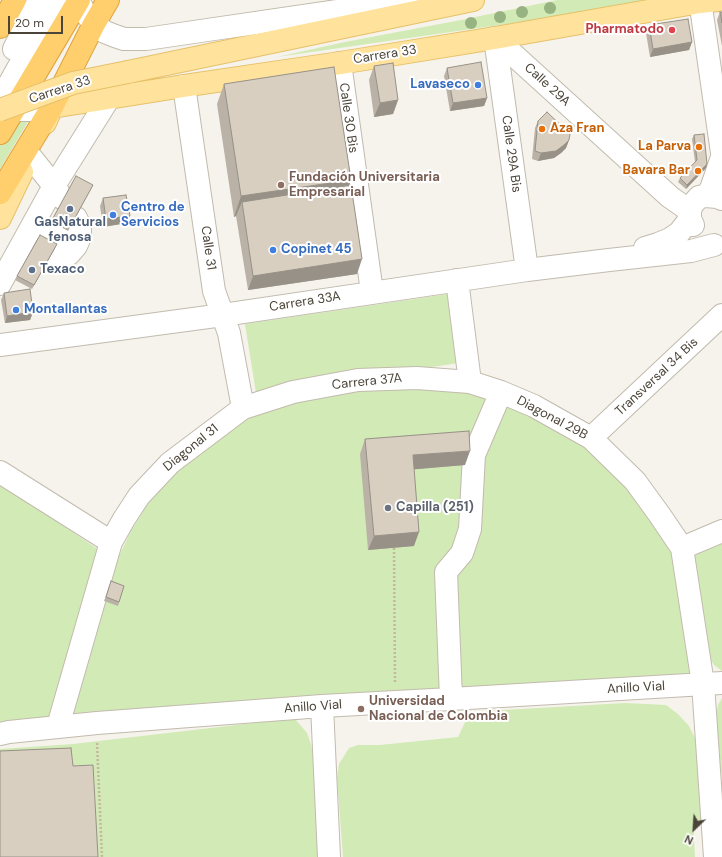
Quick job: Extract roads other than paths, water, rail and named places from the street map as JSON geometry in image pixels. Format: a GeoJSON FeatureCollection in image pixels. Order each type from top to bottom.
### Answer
{"type":"FeatureCollection","features":[{"type":"Feature","properties":{"kind":"highway"},"geometry":{"type":"LineString","coordinates":[[0,26],[15,0]]}},
{"type":"Feature","properties":{"kind":"highway"},"geometry":{"type":"LineString","coordinates":[[0,133],[3,102],[78,0]]}},
{"type":"Feature","properties":{"kind":"highway"},"geometry":{"type":"LineString","coordinates":[[0,193],[52,107],[94,24],[108,0]]}},
{"type":"Feature","properties":{"kind":"main road","name":"Carrera 33"},"geometry":{"type":"LineString","coordinates":[[3,102],[38,95],[73,83],[473,0]]}},
{"type":"Feature","properties":{"kind":"main road","name":"Carrera 33"},"geometry":{"type":"LineString","coordinates":[[52,107],[495,38],[706,1]]}},
{"type":"Feature","properties":{"kind":"main road"},"geometry":{"type":"LineString","coordinates":[[0,218],[52,107]]}},
{"type":"Feature","properties":{"kind":"street"},"geometry":{"type":"LineString","coordinates":[[0,43],[24,0]]}},
{"type":"Feature","properties":{"kind":"street"},"geometry":{"type":"LineString","coordinates":[[0,75],[39,0]]}},
{"type":"Feature","properties":{"kind":"street"},"geometry":{"type":"LineString","coordinates":[[52,107],[20,110],[3,102],[23,59],[59,0]]}},
{"type":"Feature","properties":{"kind":"street"},"geometry":{"type":"LineString","coordinates":[[78,0],[94,24],[105,32],[124,39],[138,39],[409,0]]}},
{"type":"Feature","properties":{"kind":"street"},"geometry":{"type":"LineString","coordinates":[[706,1],[722,153]]}},
{"type":"Feature","properties":{"kind":"street","name":"Calle 29A"},"geometry":{"type":"LineString","coordinates":[[495,38],[690,215]]}},
{"type":"Feature","properties":{"kind":"street","name":"Calle 29A Bis"},"geometry":{"type":"LineString","coordinates":[[495,38],[527,270]]}},
{"type":"Feature","properties":{"kind":"street","name":"Calle 30 Bis"},"geometry":{"type":"LineString","coordinates":[[340,62],[372,292]]}},
{"type":"Feature","properties":{"kind":"street","name":"Calle 31"},"geometry":{"type":"LineString","coordinates":[[184,86],[214,291],[229,333],[243,408]]}},
{"type":"Feature","properties":{"kind":"street"},"geometry":{"type":"LineString","coordinates":[[0,284],[34,223],[59,193],[109,98]]}},
{"type":"Feature","properties":{"kind":"street"},"geometry":{"type":"LineString","coordinates":[[30,156],[59,193]]}},
{"type":"Feature","properties":{"kind":"street"},"geometry":{"type":"LineString","coordinates":[[714,197],[711,189],[722,157]]}},
{"type":"Feature","properties":{"kind":"street"},"geometry":{"type":"LineString","coordinates":[[658,244],[668,231],[672,215],[670,197]]}},
{"type":"Feature","properties":{"kind":"street","name":"Carrera 33A"},"geometry":{"type":"LineString","coordinates":[[609,260],[658,244],[679,234],[690,215],[692,205],[695,200],[699,198],[714,197]]}},
{"type":"Feature","properties":{"kind":"street"},"geometry":{"type":"LineString","coordinates":[[690,215],[697,231],[704,238],[720,248]]}},
{"type":"Feature","properties":{"kind":"street"},"geometry":{"type":"LineString","coordinates":[[49,259],[69,254],[76,246],[80,236],[80,226],[76,218]]}},
{"type":"Feature","properties":{"kind":"street"},"geometry":{"type":"LineString","coordinates":[[34,223],[76,246]]}},
{"type":"Feature","properties":{"kind":"street","name":"Carrera 33A"},"geometry":{"type":"LineString","coordinates":[[3,342],[222,315],[527,270],[720,248]]}},
{"type":"Feature","properties":{"kind":"street"},"geometry":{"type":"LineString","coordinates":[[456,280],[470,382]]}},
{"type":"Feature","properties":{"kind":"street","name":"Transversal 34 Bis"},"geometry":{"type":"LineString","coordinates":[[591,438],[722,315]]}},
{"type":"Feature","properties":{"kind":"street","name":"Carrera 37A"},"geometry":{"type":"LineString","coordinates":[[243,408],[293,392],[358,380],[417,378],[470,382]]}},
{"type":"Feature","properties":{"kind":"street","name":"Diagonal 29B"},"geometry":{"type":"LineString","coordinates":[[470,382],[501,392],[534,406],[591,438],[635,481],[682,548]]}},
{"type":"Feature","properties":{"kind":"street"},"geometry":{"type":"LineString","coordinates":[[451,699],[446,572],[462,553],[470,529],[474,454],[501,392]]}},
{"type":"Feature","properties":{"kind":"street","name":"Diagonal 31"},"geometry":{"type":"LineString","coordinates":[[58,726],[109,548],[124,519],[139,496],[170,462],[243,408]]}},
{"type":"Feature","properties":{"kind":"street"},"geometry":{"type":"LineString","coordinates":[[0,472],[109,548]]}},
{"type":"Feature","properties":{"kind":"street"},"geometry":{"type":"LineString","coordinates":[[715,857],[713,683],[682,548],[722,531]]}},
{"type":"Feature","properties":{"kind":"street","name":"Anillo Vial"},"geometry":{"type":"LineString","coordinates":[[0,734],[58,726],[322,706],[713,683]]}},
{"type":"Feature","properties":{"kind":"street"},"geometry":{"type":"LineString","coordinates":[[322,706],[329,857]]}},
{"type":"Feature","properties":{"kind":"place","name":"Pharmatodo"},"geometry":{"type":"Point","coordinates":[672,30]}},
{"type":"Feature","properties":{"kind":"place","name":"Lavaseco"},"geometry":{"type":"Point","coordinates":[478,85]}},
{"type":"Feature","properties":{"kind":"place","name":"Aza Fran"},"geometry":{"type":"Point","coordinates":[542,129]}},
{"type":"Feature","properties":{"kind":"place","name":"La Parva"},"geometry":{"type":"Point","coordinates":[699,147]}},
{"type":"Feature","properties":{"kind":"place","name":"Bavara Bar"},"geometry":{"type":"Point","coordinates":[698,171]}},
{"type":"Feature","properties":{"kind":"place","name":"Fundación Universitaria Empresarial"},"geometry":{"type":"Point","coordinates":[281,185]}},
{"type":"Feature","properties":{"kind":"place","name":"GasNatural fenosa"},"geometry":{"type":"Point","coordinates":[70,209]}},
{"type":"Feature","properties":{"kind":"place","name":"Centro de Servicios"},"geometry":{"type":"Point","coordinates":[113,215]}},
{"type":"Feature","properties":{"kind":"place","name":"Copinet 45"},"geometry":{"type":"Point","coordinates":[273,250]}},
{"type":"Feature","properties":{"kind":"place","name":"Texaco"},"geometry":{"type":"Point","coordinates":[32,270]}},
{"type":"Feature","properties":{"kind":"place","name":"Montallantas"},"geometry":{"type":"Point","coordinates":[16,310]}},
{"type":"Feature","properties":{"kind":"place","name":"Capilla (251)"},"geometry":{"type":"Point","coordinates":[388,508]}},
{"type":"Feature","properties":{"kind":"place","name":"Universidad Nacional de Colombia"},"geometry":{"type":"Point","coordinates":[361,709]}}]}
